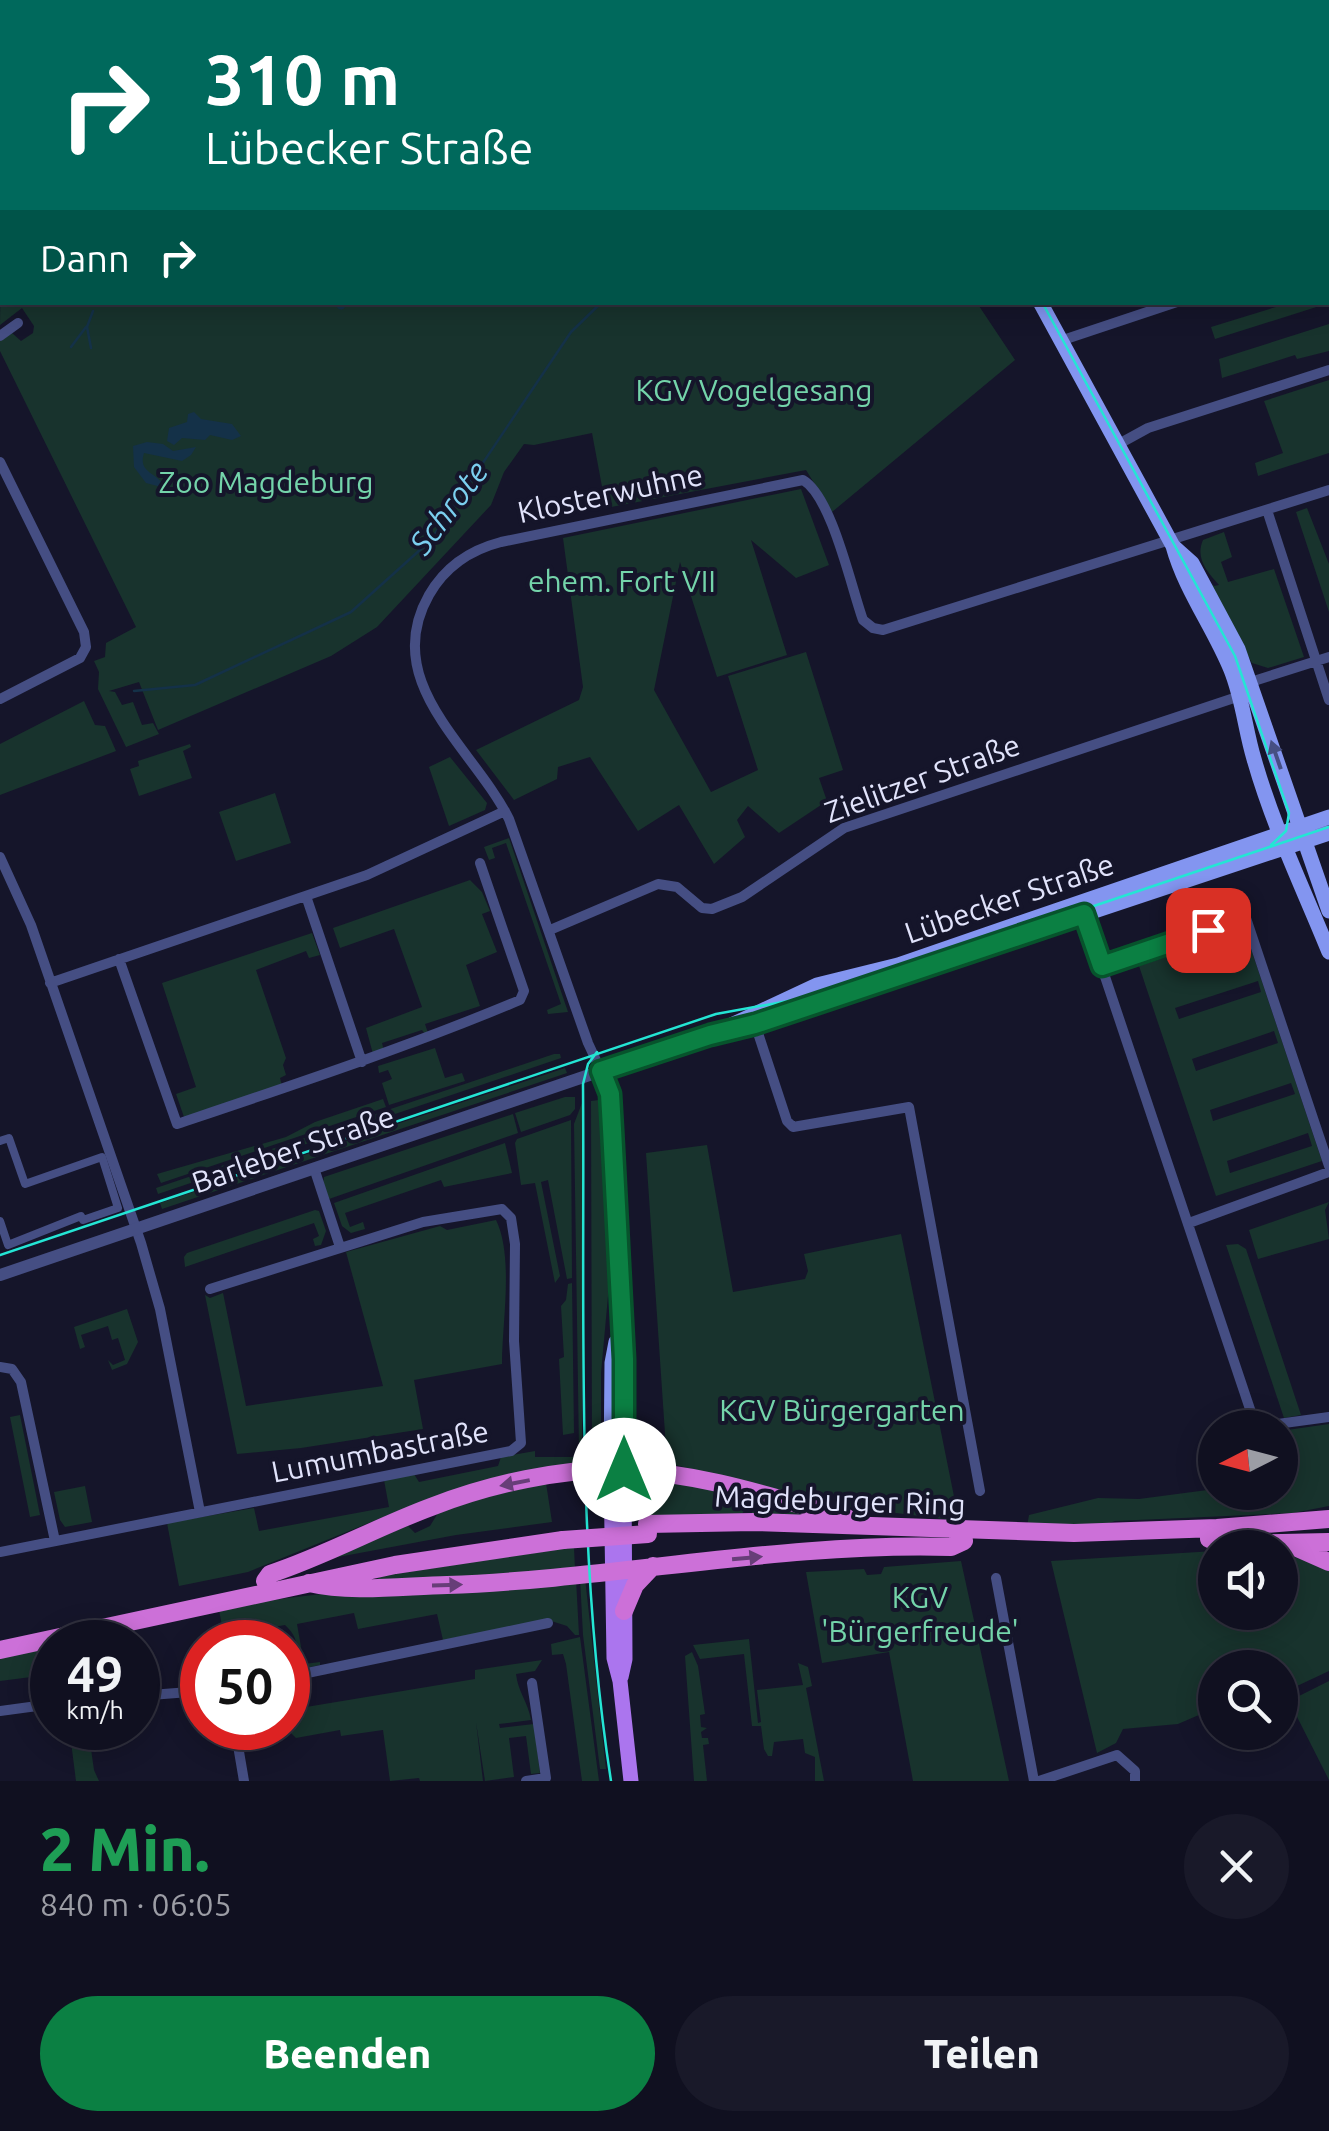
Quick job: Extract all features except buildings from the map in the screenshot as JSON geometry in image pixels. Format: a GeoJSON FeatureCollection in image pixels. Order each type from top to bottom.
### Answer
{"type":"FeatureCollection","features":[{"type":"Feature","properties":{"kind":"highway"},"geometry":{"type":"LineString","coordinates":[[265,1581],[270,1574],[349,1539],[450,1500],[522,1482],[618,1470],[701,1479],[878,1526]]}},
{"type":"Feature","properties":{"kind":"highway"},"geometry":{"type":"LineString","coordinates":[[1274,1524],[1289,1517],[1329,1510]]}},
{"type":"Feature","properties":{"kind":"highway","name":"Magdeburger Ring"},"geometry":{"type":"LineString","coordinates":[[0,1640],[422,1550],[563,1535],[754,1522],[1074,1533],[1329,1519]]}},
{"type":"Feature","properties":{"kind":"highway","name":"Magdeburger Ring"},"geometry":{"type":"LineString","coordinates":[[648,1529],[964,1541],[1198,1539]]}},
{"type":"Feature","properties":{"kind":"highway","name":"Magdeburger Ring"},"geometry":{"type":"LineString","coordinates":[[1298,1532],[1329,1530]]}},
{"type":"Feature","properties":{"kind":"highway","name":"Magdeburger Ring"},"geometry":{"type":"LineString","coordinates":[[0,1650],[309,1583],[563,1535]]}},
{"type":"Feature","properties":{"kind":"highway"},"geometry":{"type":"LineString","coordinates":[[309,1583],[472,1584],[854,1549],[952,1547],[964,1541]]}},
{"type":"Feature","properties":{"kind":"highway"},"geometry":{"type":"LineString","coordinates":[[1298,1543],[1329,1542]]}},
{"type":"Feature","properties":{"kind":"highway"},"geometry":{"type":"LineString","coordinates":[[1298,1549],[1329,1562]]}},
{"type":"Feature","properties":{"kind":"highway"},"geometry":{"type":"LineString","coordinates":[[624,1610],[635,1584],[653,1566]]}},
{"type":"Feature","properties":{"kind":"main road"},"geometry":{"type":"LineString","coordinates":[[1042,305],[1246,689],[1304,834],[1329,911]]}},
{"type":"Feature","properties":{"kind":"main road"},"geometry":{"type":"LineString","coordinates":[[1246,689],[1254,759],[1283,842],[1329,952]]}},
{"type":"Feature","properties":{"kind":"main road","name":"Lübecker Straße"},"geometry":{"type":"LineString","coordinates":[[601,1071],[1084,914],[1304,834],[1329,817]]}},
{"type":"Feature","properties":{"kind":"main road","name":"Lübecker Straße"},"geometry":{"type":"LineString","coordinates":[[1304,834],[1329,833]]}},
{"type":"Feature","properties":{"kind":"main road","name":"Lübecker Straße"},"geometry":{"type":"LineString","coordinates":[[710,1035],[817,986],[898,965],[1283,842]]}},
{"type":"Feature","properties":{"kind":"main road"},"geometry":{"type":"LineString","coordinates":[[601,1071],[610,1094],[624,1359],[614,1658],[631,1781]]}},
{"type":"Feature","properties":{"kind":"main road"},"geometry":{"type":"LineString","coordinates":[[618,1570],[625,1659],[620,1680]]}},
{"type":"Feature","properties":{"kind":"street"},"geometry":{"type":"LineString","coordinates":[[1060,340],[1168,305]]}},
{"type":"Feature","properties":{"kind":"street"},"geometry":{"type":"LineString","coordinates":[[0,336],[18,323]]}},
{"type":"Feature","properties":{"kind":"street"},"geometry":{"type":"LineString","coordinates":[[1117,445],[1148,428],[1329,370]]}},
{"type":"Feature","properties":{"kind":"street"},"geometry":{"type":"LineString","coordinates":[[0,462],[87,645],[80,658],[0,699]]}},
{"type":"Feature","properties":{"kind":"street","name":"Klosterwuhne"},"geometry":{"type":"LineString","coordinates":[[601,1071],[505,811],[420,684],[415,657],[418,625],[433,589],[453,565],[485,546],[804,480],[813,487],[826,512],[863,620],[880,630],[1171,543]]}},
{"type":"Feature","properties":{"kind":"street"},"geometry":{"type":"LineString","coordinates":[[1171,543],[1329,490]]}},
{"type":"Feature","properties":{"kind":"street"},"geometry":{"type":"LineString","coordinates":[[1267,510],[1329,700]]}},
{"type":"Feature","properties":{"kind":"street","name":"Zielitzer Straße"},"geometry":{"type":"LineString","coordinates":[[550,930],[658,884],[676,887],[702,908],[723,906],[750,893],[812,846],[844,828],[1329,657]]}},
{"type":"Feature","properties":{"kind":"street"},"geometry":{"type":"LineString","coordinates":[[50,983],[384,868],[505,811]]}},
{"type":"Feature","properties":{"kind":"street"},"geometry":{"type":"LineString","coordinates":[[0,857],[31,924],[136,1229],[160,1309],[200,1512],[0,1552]]}},
{"type":"Feature","properties":{"kind":"street"},"geometry":{"type":"LineString","coordinates":[[119,959],[177,1124],[418,1043],[523,997],[480,862]]}},
{"type":"Feature","properties":{"kind":"street"},"geometry":{"type":"LineString","coordinates":[[306,896],[362,1062]]}},
{"type":"Feature","properties":{"kind":"street"},"geometry":{"type":"LineString","coordinates":[[1084,914],[1256,1425],[1329,1416]]}},
{"type":"Feature","properties":{"kind":"street"},"geometry":{"type":"LineString","coordinates":[[1102,966],[1246,918],[1329,1169],[1189,1222]]}},
{"type":"Feature","properties":{"kind":"street"},"geometry":{"type":"LineString","coordinates":[[755,1024],[787,1121],[793,1127],[909,1107],[980,1492]]}},
{"type":"Feature","properties":{"kind":"street","name":"Barleber Straße"},"geometry":{"type":"LineString","coordinates":[[0,1274],[601,1071]]}},
{"type":"Feature","properties":{"kind":"street"},"geometry":{"type":"LineString","coordinates":[[0,1141],[9,1138],[25,1184],[102,1158],[118,1208],[83,1220],[81,1216],[8,1245],[0,1221]]}},
{"type":"Feature","properties":{"kind":"street"},"geometry":{"type":"LineString","coordinates":[[314,1168],[340,1248]]}},
{"type":"Feature","properties":{"kind":"street","name":"Lumumbastraße"},"geometry":{"type":"LineString","coordinates":[[200,1512],[511,1451],[521,1443],[514,1341],[516,1252],[508,1213],[498,1208],[440,1219],[210,1289]]}},
{"type":"Feature","properties":{"kind":"street"},"geometry":{"type":"LineString","coordinates":[[0,1368],[12,1369],[22,1382],[54,1541]]}},
{"type":"Feature","properties":{"kind":"street"},"geometry":{"type":"LineString","coordinates":[[996,1578],[1037,1781],[1117,1755],[1134,1771],[1136,1781]]}},
{"type":"Feature","properties":{"kind":"street"},"geometry":{"type":"LineString","coordinates":[[310,1672],[548,1622]]}},
{"type":"Feature","properties":{"kind":"street"},"geometry":{"type":"LineString","coordinates":[[526,1781],[546,1778],[532,1682]]}},
{"type":"Feature","properties":{"kind":"street"},"geometry":{"type":"LineString","coordinates":[[0,1711],[30,1707]]}},
{"type":"Feature","properties":{"kind":"street"},"geometry":{"type":"LineString","coordinates":[[239,1750],[244,1781]]}},
{"type":"Feature","properties":{"kind":"green space","name":"Zoo Magdeburg"},"geometry":{"type":"Polygon","coordinates":[[[0,305],[978,305],[1015,360],[832,512],[806,470],[606,508],[592,433],[524,444],[504,472],[491,505],[377,627],[331,656],[158,730],[139,682],[109,691],[115,692],[122,705],[133,702],[142,725],[153,723],[159,734],[126,747],[98,689],[99,672],[94,661],[105,657],[106,643],[136,627],[0,351],[0,341],[12,333],[21,341],[33,333],[34,326],[22,308],[0,325],[0,305]]]}},
{"type":"Feature","properties":{"kind":"green space"},"geometry":{"type":"Polygon","coordinates":[[[1282,305],[1323,305],[1215,339],[1211,327],[1282,305]]]}},
{"type":"Feature","properties":{"kind":"green space"},"geometry":{"type":"Polygon","coordinates":[[[1329,324],[1329,351],[1297,359],[1295,355],[1222,378],[1219,359],[1329,324]]]}},
{"type":"Feature","properties":{"kind":"green space"},"geometry":{"type":"Polygon","coordinates":[[[1329,380],[1329,453],[1258,476],[1255,463],[1283,453],[1264,401],[1329,380]]]}},
{"type":"Feature","properties":{"kind":"green space","name":"ehem. Fort VII"},"geometry":{"type":"Polygon","coordinates":[[[801,489],[829,565],[796,578],[751,540],[787,655],[717,677],[680,562],[654,690],[711,792],[758,770],[728,676],[806,652],[843,770],[819,778],[827,801],[779,833],[748,806],[737,820],[745,837],[714,864],[679,805],[638,831],[590,757],[558,767],[557,779],[514,800],[476,750],[579,700],[583,687],[563,538],[801,489]]]}},
{"type":"Feature","properties":{"kind":"green space"},"geometry":{"type":"Polygon","coordinates":[[[1307,508],[1329,564],[1329,612],[1296,512],[1307,508]]]}},
{"type":"Feature","properties":{"kind":"green space"},"geometry":{"type":"Polygon","coordinates":[[[1224,532],[1232,557],[1221,562],[1228,582],[1274,569],[1304,657],[1268,668],[1252,663],[1205,578],[1214,586],[1219,585],[1201,559],[1203,540],[1224,532]]]}},
{"type":"Feature","properties":{"kind":"green space"},"geometry":{"type":"Polygon","coordinates":[[[84,701],[95,725],[105,726],[116,751],[0,795],[0,744],[84,701]]]}},
{"type":"Feature","properties":{"kind":"green space"},"geometry":{"type":"Polygon","coordinates":[[[190,744],[183,751],[192,778],[139,796],[130,769],[139,766],[138,761],[190,744]]]}},
{"type":"Feature","properties":{"kind":"green space"},"geometry":{"type":"Polygon","coordinates":[[[450,757],[487,803],[485,810],[449,826],[429,767],[450,757]]]}},
{"type":"Feature","properties":{"kind":"green space"},"geometry":{"type":"Polygon","coordinates":[[[275,793],[291,843],[236,861],[219,812],[275,793]]]}},
{"type":"Feature","properties":{"kind":"green space"},"geometry":{"type":"Polygon","coordinates":[[[509,838],[568,1012],[548,1014],[547,1010],[561,1004],[506,843],[492,848],[495,858],[489,860],[484,847],[509,838]]]}},
{"type":"Feature","properties":{"kind":"green space"},"geometry":{"type":"Polygon","coordinates":[[[470,880],[482,892],[490,911],[482,914],[497,952],[466,965],[480,1006],[425,1024],[428,1033],[422,1030],[382,1043],[384,1051],[373,1054],[366,1028],[422,1007],[394,929],[340,948],[333,928],[470,880]]]}},
{"type":"Feature","properties":{"kind":"green space"},"geometry":{"type":"Polygon","coordinates":[[[1245,931],[1322,1161],[1216,1196],[1139,966],[1245,931]],[[1258,981],[1175,1008],[1179,1019],[1261,992],[1258,981]],[[1274,1031],[1192,1059],[1196,1071],[1278,1043],[1274,1031]],[[1291,1083],[1210,1110],[1213,1121],[1295,1094],[1291,1083]],[[1308,1133],[1227,1161],[1230,1173],[1312,1146],[1308,1133]]]}},
{"type":"Feature","properties":{"kind":"green space"},"geometry":{"type":"Polygon","coordinates":[[[312,933],[320,955],[309,958],[306,951],[256,970],[286,1058],[286,1075],[280,1078],[282,1086],[184,1117],[176,1094],[196,1087],[162,983],[312,933]]]}},
{"type":"Feature","properties":{"kind":"green space"},"geometry":{"type":"Polygon","coordinates":[[[435,1048],[445,1078],[462,1073],[465,1081],[389,1105],[382,1083],[392,1079],[388,1070],[379,1073],[378,1066],[435,1048]]]}},
{"type":"Feature","properties":{"kind":"green space"},"geometry":{"type":"Polygon","coordinates":[[[554,1054],[561,1058],[158,1194],[156,1188],[554,1054]]]}},
{"type":"Feature","properties":{"kind":"green space"},"geometry":{"type":"Polygon","coordinates":[[[565,1068],[567,1073],[162,1209],[160,1203],[565,1068]]]}},
{"type":"Feature","properties":{"kind":"green space"},"geometry":{"type":"Polygon","coordinates":[[[575,1097],[575,1109],[570,1115],[521,1132],[515,1113],[575,1097]]]}},
{"type":"Feature","properties":{"kind":"green space"},"geometry":{"type":"Polygon","coordinates":[[[383,1099],[386,1107],[161,1183],[157,1174],[286,1137],[315,1122],[383,1099]]]}},
{"type":"Feature","properties":{"kind":"green space"},"geometry":{"type":"Polygon","coordinates":[[[599,1100],[609,1285],[601,1373],[601,1445],[600,1449],[592,1449],[591,1101],[599,1100]]]}},
{"type":"Feature","properties":{"kind":"green space"},"geometry":{"type":"Polygon","coordinates":[[[582,1103],[582,1448],[579,1450],[574,1124],[582,1103]]]}},
{"type":"Feature","properties":{"kind":"green space"},"geometry":{"type":"Polygon","coordinates":[[[513,1114],[518,1133],[329,1199],[324,1177],[513,1114]]]}},
{"type":"Feature","properties":{"kind":"green space"},"geometry":{"type":"Polygon","coordinates":[[[571,1120],[572,1278],[567,1279],[548,1180],[541,1182],[560,1276],[555,1283],[535,1183],[521,1185],[515,1143],[571,1120]]]}},
{"type":"Feature","properties":{"kind":"green space"},"geometry":{"type":"Polygon","coordinates":[[[505,1143],[512,1173],[444,1187],[441,1180],[345,1213],[350,1227],[363,1222],[365,1229],[351,1233],[342,1226],[334,1203],[505,1143]]]}},
{"type":"Feature","properties":{"kind":"green space","name":"KGV Bürgergarten"},"geometry":{"type":"Polygon","coordinates":[[[707,1145],[733,1292],[805,1279],[808,1271],[804,1254],[901,1234],[959,1521],[849,1507],[667,1463],[646,1153],[707,1145]]]}},
{"type":"Feature","properties":{"kind":"green space"},"geometry":{"type":"Polygon","coordinates":[[[1329,1202],[1325,1210],[1329,1239],[1258,1259],[1249,1230],[1329,1202]]]}},
{"type":"Feature","properties":{"kind":"green space"},"geometry":{"type":"Polygon","coordinates":[[[319,1211],[326,1231],[321,1245],[315,1246],[313,1239],[319,1236],[314,1223],[185,1267],[187,1253],[319,1211]]]}},
{"type":"Feature","properties":{"kind":"green space"},"geometry":{"type":"Polygon","coordinates":[[[496,1220],[506,1271],[502,1364],[414,1380],[423,1429],[237,1454],[205,1295],[210,1298],[223,1293],[246,1406],[383,1386],[346,1252],[440,1226],[447,1230],[496,1220]]]}},
{"type":"Feature","properties":{"kind":"green space"},"geometry":{"type":"Polygon","coordinates":[[[1238,1244],[1246,1249],[1301,1415],[1298,1410],[1281,1410],[1226,1245],[1238,1244]]]}},
{"type":"Feature","properties":{"kind":"green space"},"geometry":{"type":"Polygon","coordinates":[[[572,1283],[574,1433],[563,1435],[561,1306],[568,1284],[572,1283]]]}},
{"type":"Feature","properties":{"kind":"green space"},"geometry":{"type":"Polygon","coordinates":[[[127,1309],[138,1342],[127,1364],[112,1370],[108,1360],[113,1365],[125,1360],[118,1338],[112,1340],[108,1326],[81,1335],[85,1347],[80,1349],[74,1327],[127,1309]]]}},
{"type":"Feature","properties":{"kind":"green space"},"geometry":{"type":"Polygon","coordinates":[[[20,1415],[40,1515],[30,1517],[10,1417],[20,1415]]]}},
{"type":"Feature","properties":{"kind":"green space"},"geometry":{"type":"Polygon","coordinates":[[[1329,1424],[1329,1506],[1293,1513],[1027,1527],[1029,1515],[1098,1498],[1139,1499],[1198,1491],[1198,1510],[1298,1510],[1298,1428],[1329,1424]]]}},
{"type":"Feature","properties":{"kind":"green space"},"geometry":{"type":"Polygon","coordinates":[[[535,1451],[535,1457],[575,1457],[575,1468],[413,1505],[248,1572],[179,1586],[167,1523],[254,1508],[259,1531],[389,1507],[384,1480],[414,1474],[419,1482],[498,1466],[501,1457],[535,1451]]]}},
{"type":"Feature","properties":{"kind":"green space"},"geometry":{"type":"Polygon","coordinates":[[[634,1478],[707,1486],[826,1517],[752,1516],[752,1510],[746,1507],[741,1516],[634,1516],[634,1478]]]}},
{"type":"Feature","properties":{"kind":"green space"},"geometry":{"type":"Polygon","coordinates":[[[546,1483],[552,1522],[322,1560],[408,1526],[415,1533],[430,1526],[441,1508],[546,1483]]]}},
{"type":"Feature","properties":{"kind":"green space"},"geometry":{"type":"Polygon","coordinates":[[[85,1486],[92,1522],[65,1527],[54,1492],[85,1486]]]}},
{"type":"Feature","properties":{"kind":"green space"},"geometry":{"type":"Polygon","coordinates":[[[574,1547],[575,1570],[377,1581],[379,1576],[574,1547]]]}},
{"type":"Feature","properties":{"kind":"green space"},"geometry":{"type":"Polygon","coordinates":[[[1198,1552],[1198,1630],[1298,1630],[1298,1558],[1329,1569],[1329,1671],[1298,1686],[1298,1650],[1198,1650],[1198,1715],[1178,1724],[1123,1729],[1116,1743],[1097,1753],[1051,1561],[1198,1552]]]}},
{"type":"Feature","properties":{"kind":"green space","name":"KGV 'Bürgerfreude'"},"geometry":{"type":"Polygon","coordinates":[[[961,1561],[1009,1781],[913,1781],[889,1652],[822,1663],[806,1572],[864,1569],[867,1575],[881,1574],[884,1567],[961,1561]]]}},
{"type":"Feature","properties":{"kind":"green space"},"geometry":{"type":"Polygon","coordinates":[[[580,1578],[585,1578],[606,1769],[600,1769],[580,1578]]]}},
{"type":"Feature","properties":{"kind":"green space"},"geometry":{"type":"Polygon","coordinates":[[[576,1579],[579,1635],[548,1620],[443,1640],[437,1614],[358,1629],[354,1613],[310,1621],[221,1620],[219,1610],[352,1591],[576,1579]]]}},
{"type":"Feature","properties":{"kind":"green space"},"geometry":{"type":"Polygon","coordinates":[[[580,1637],[599,1781],[582,1781],[566,1664],[563,1654],[552,1655],[551,1644],[580,1637]]]}},
{"type":"Feature","properties":{"kind":"green space"},"geometry":{"type":"Polygon","coordinates":[[[749,1639],[758,1723],[761,1722],[757,1690],[803,1685],[798,1663],[808,1667],[812,1686],[806,1688],[824,1781],[815,1781],[815,1757],[805,1753],[803,1739],[774,1742],[772,1756],[768,1756],[761,1726],[752,1726],[744,1654],[700,1659],[693,1645],[749,1639]]]}},
{"type":"Feature","properties":{"kind":"green space"},"geometry":{"type":"Polygon","coordinates":[[[30,1651],[30,1677],[0,1681],[0,1657],[30,1651]]]}},
{"type":"Feature","properties":{"kind":"green space"},"geometry":{"type":"Polygon","coordinates":[[[692,1652],[705,1714],[700,1715],[701,1727],[707,1728],[701,1732],[702,1738],[708,1738],[709,1744],[703,1745],[707,1781],[694,1781],[685,1656],[692,1652]]]}},
{"type":"Feature","properties":{"kind":"green space"},"geometry":{"type":"Polygon","coordinates":[[[542,1660],[535,1671],[516,1674],[531,1720],[499,1724],[500,1728],[534,1724],[540,1773],[531,1774],[526,1736],[509,1738],[514,1777],[485,1781],[476,1722],[483,1781],[390,1781],[383,1730],[341,1736],[340,1730],[310,1735],[310,1706],[475,1679],[475,1670],[542,1660]]]}},
{"type":"Feature","properties":{"kind":"green space"},"geometry":{"type":"Polygon","coordinates":[[[1329,1681],[1329,1780],[1298,1719],[1298,1696],[1329,1681]]]}},
{"type":"Feature","properties":{"kind":"green space"},"geometry":{"type":"Polygon","coordinates":[[[72,1750],[91,1750],[99,1781],[76,1781],[72,1750]]]}},
{"type":"Feature","properties":{"kind":"water"},"geometry":{"type":"Polygon","coordinates":[[[194,412],[201,419],[232,424],[241,436],[232,440],[210,435],[205,440],[182,438],[174,445],[167,441],[169,428],[187,422],[188,414],[194,412]]]}},
{"type":"Feature","properties":{"kind":"water"},"geometry":{"type":"Polygon","coordinates":[[[147,442],[163,444],[173,451],[196,447],[182,461],[144,453],[146,469],[165,488],[146,483],[134,467],[133,446],[147,442]]]}},
{"type":"Feature","properties":{"kind":"waterway","name":"Schrote"},"geometry":{"type":"LineString","coordinates":[[134,691],[195,685],[351,612],[431,540],[571,332],[599,305]]}},
{"type":"Feature","properties":{"kind":"waterway"},"geometry":{"type":"LineString","coordinates":[[91,348],[87,327],[93,311]]}},
{"type":"Feature","properties":{"kind":"waterway"},"geometry":{"type":"LineString","coordinates":[[71,347],[86,327]]}},
{"type":"Feature","properties":{"kind":"tram line"},"geometry":{"type":"LineString","coordinates":[[1044,305],[1235,656],[1289,813],[1286,831],[1271,845]]}},
{"type":"Feature","properties":{"kind":"tram line"},"geometry":{"type":"LineString","coordinates":[[0,1255],[716,1014],[838,992],[1329,827]]}},
{"type":"Feature","properties":{"kind":"tram line"},"geometry":{"type":"LineString","coordinates":[[597,1052],[588,1064],[583,1084],[584,1433],[592,1607],[611,1781]]}},
{"type":"Feature","properties":{"kind":"route"},"geometry":{"type":"LineString","coordinates":[[624,1470],[624,1359],[610,1094],[601,1071],[710,1035],[742,1029],[1084,914],[1102,966],[1208,930]]}},
{"type":"Feature","properties":{"kind":"park label","name":"KGV Vogelgesang"},"geometry":{"type":"Point","coordinates":[754,390]}}]}
